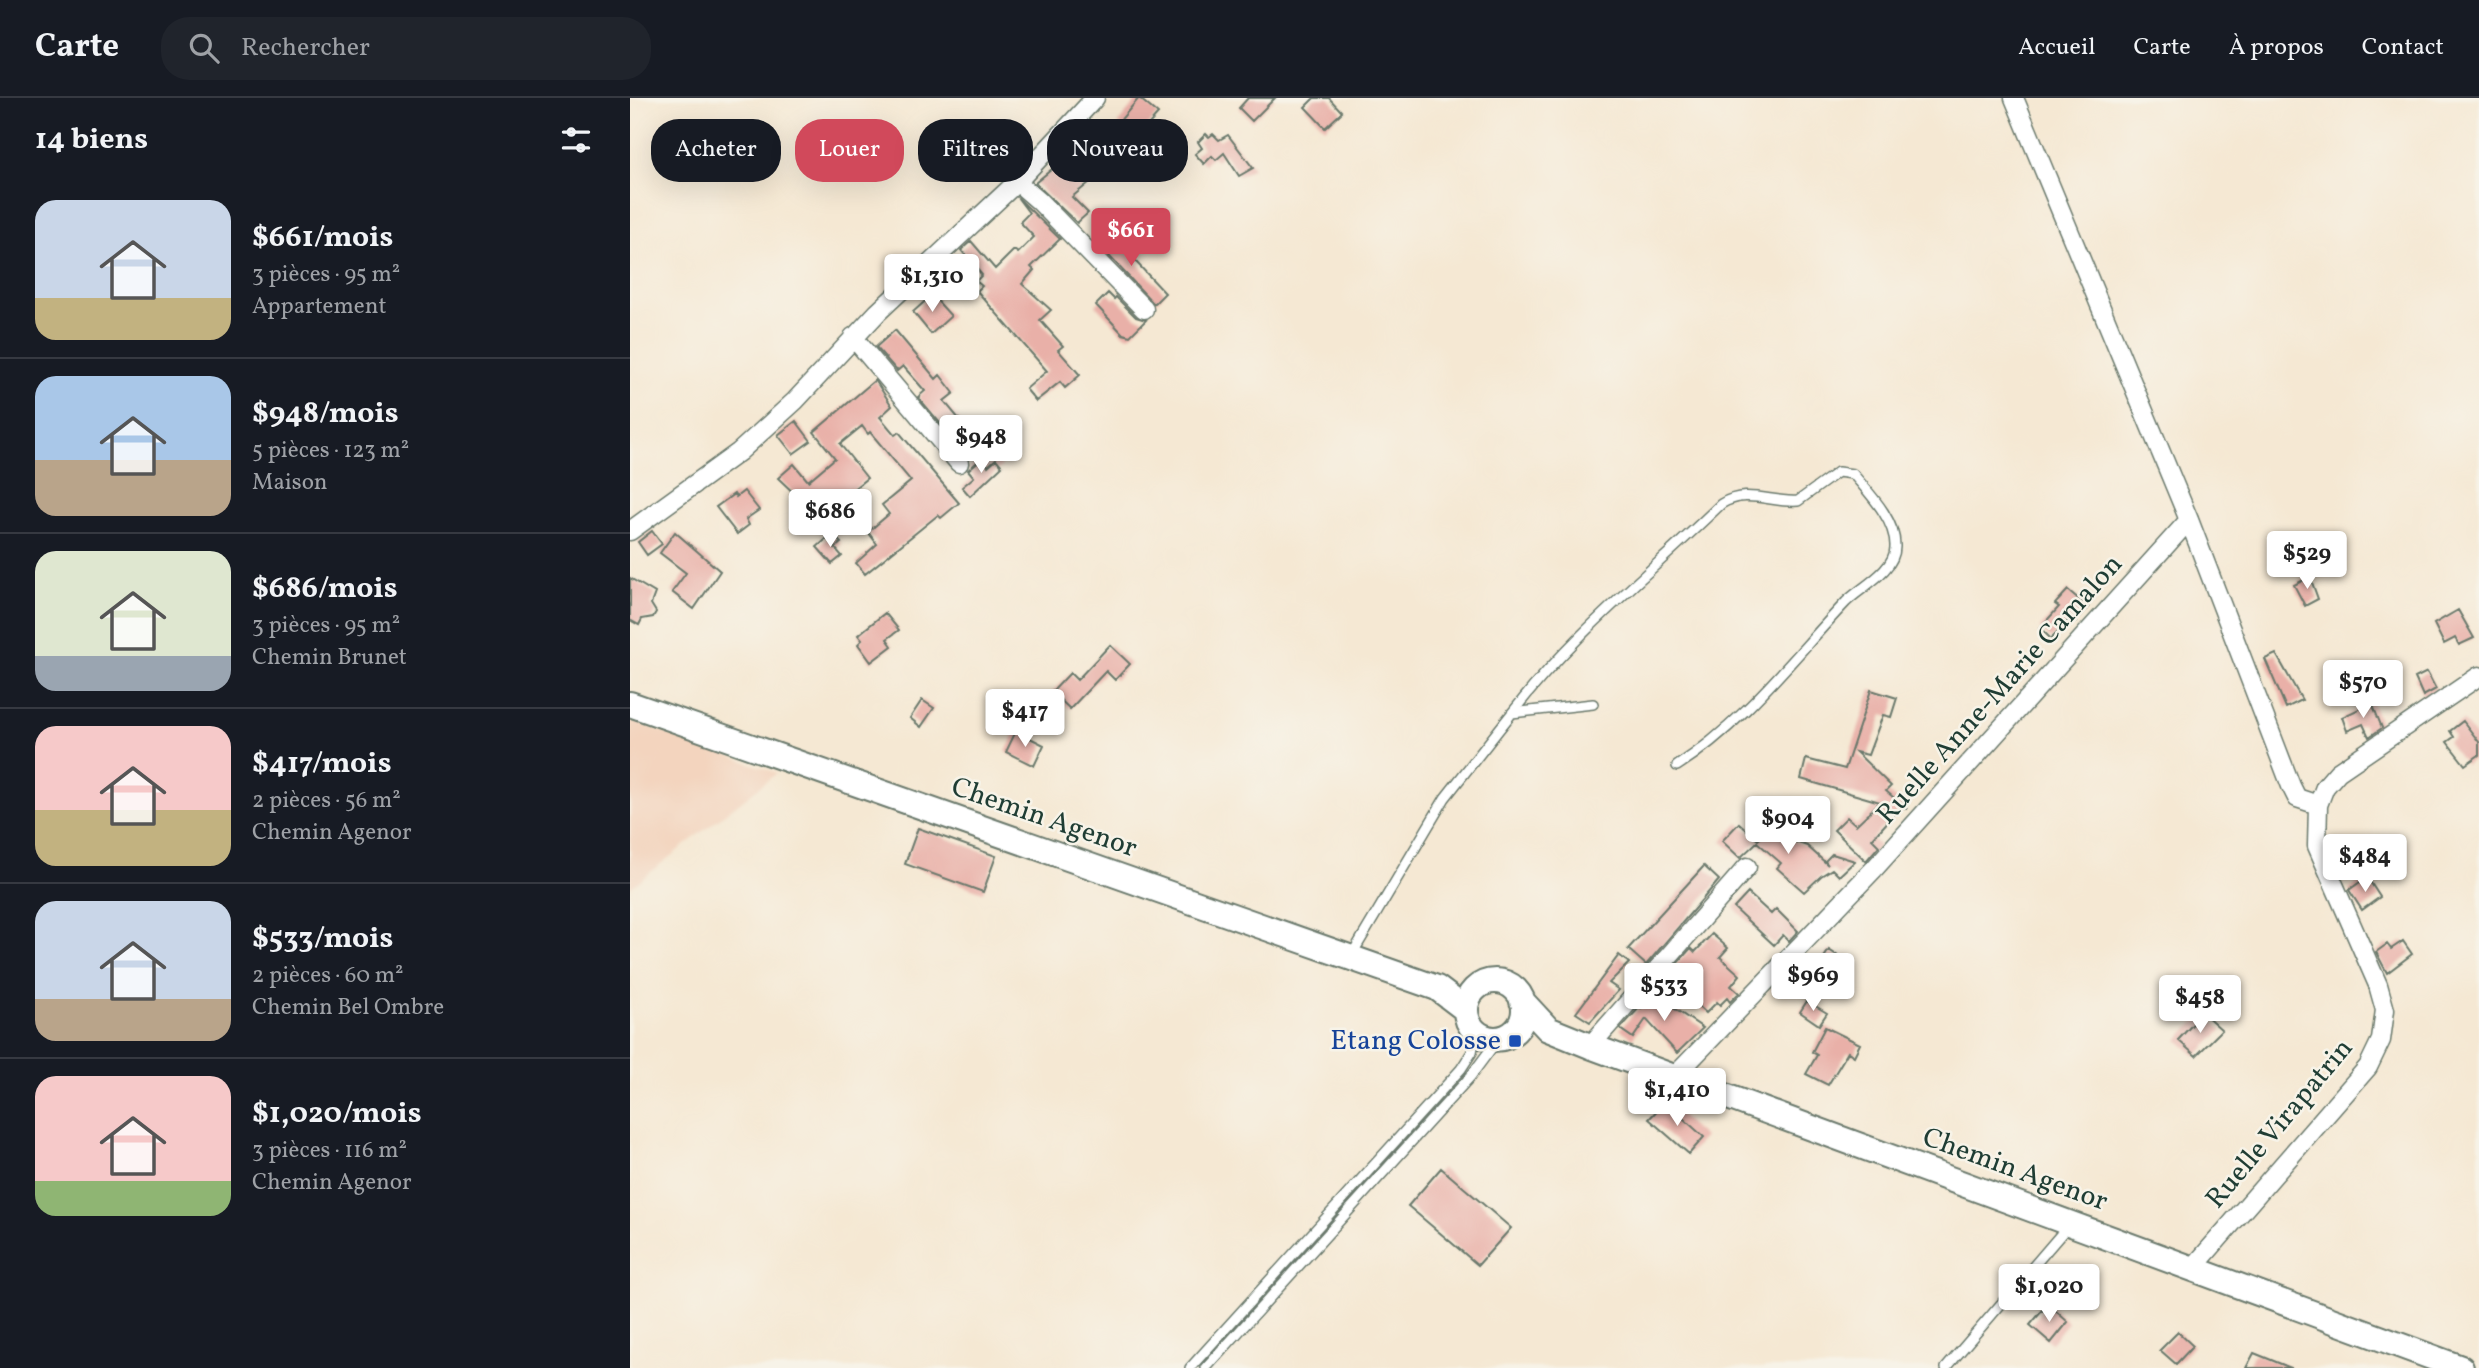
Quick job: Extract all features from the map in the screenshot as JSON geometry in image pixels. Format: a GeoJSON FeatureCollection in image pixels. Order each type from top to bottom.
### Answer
{"type":"FeatureCollection","features":[{"type":"Feature","properties":{"kind":"main road","name":"Chemin Agenor"},"geometry":{"type":"LineString","coordinates":[[630,704],[1437,988],[1486,1020],[1548,1029],[2460,1368]]}},
{"type":"Feature","properties":{"kind":"main road","name":"Chemin Agenor"},"geometry":{"type":"LineString","coordinates":[[1486,1020],[1482,983],[1498,981],[1513,988],[1548,1029]]}},
{"type":"Feature","properties":{"kind":"main road"},"geometry":{"type":"LineString","coordinates":[[1486,1020],[1523,1017],[1522,1001]]}},
{"type":"Feature","properties":{"kind":"street"},"geometry":{"type":"LineString","coordinates":[[1033,165],[1095,98]]}},
{"type":"Feature","properties":{"kind":"street"},"geometry":{"type":"LineString","coordinates":[[2014,98],[2189,520],[2291,786],[2297,798],[2318,805]]}},
{"type":"Feature","properties":{"kind":"street"},"geometry":{"type":"LineString","coordinates":[[630,531],[739,452],[795,401],[853,337],[1017,182],[1040,201],[1144,309]]}},
{"type":"Feature","properties":{"kind":"street"},"geometry":{"type":"LineString","coordinates":[[853,337],[960,463]]}},
{"type":"Feature","properties":{"kind":"street","name":"Ruelle Anne-Marie Camalon"},"geometry":{"type":"LineString","coordinates":[[1674,1077],[1874,869],[2189,520]]}},
{"type":"Feature","properties":{"kind":"street","name":"Ruelle Virapatrin"},"geometry":{"type":"LineString","coordinates":[[2192,1269],[2368,1067],[2381,1040],[2385,1010],[2378,985],[2317,846],[2318,805],[2325,787],[2337,772],[2479,676]]}},
{"type":"Feature","properties":{"kind":"street"},"geometry":{"type":"LineString","coordinates":[[1590,1046],[1747,867]]}},
{"type":"Feature","properties":{"kind":"lane"},"geometry":{"type":"LineString","coordinates":[[1350,958],[1445,798],[1547,668],[1574,641],[1721,504],[1733,497],[1750,494],[1798,501],[1838,472],[1853,474],[1892,530],[1894,556],[1886,567],[1848,600],[1734,722],[1677,766]]}},
{"type":"Feature","properties":{"kind":"lane"},"geometry":{"type":"LineString","coordinates":[[1513,713],[1593,705]]}},
{"type":"Feature","properties":{"kind":"lane"},"geometry":{"type":"LineString","coordinates":[[1190,1368],[1461,1069],[1486,1020]]}},
{"type":"Feature","properties":{"kind":"lane"},"geometry":{"type":"LineString","coordinates":[[1206,1368],[1470,1077],[1486,1020]]}},
{"type":"Feature","properties":{"kind":"lane"},"geometry":{"type":"LineString","coordinates":[[1946,1368],[2071,1222]]}},
{"type":"Feature","properties":{"kind":"shaded area"},"geometry":{"type":"Polygon","coordinates":[[[630,720],[777,773],[630,888],[630,720]]]}},
{"type":"Feature","properties":{"kind":"building"},"geometry":{"type":"Polygon","coordinates":[[[1139,98],[1158,114],[1154,119],[1121,119],[1139,98]]]}},
{"type":"Feature","properties":{"kind":"building"},"geometry":{"type":"Polygon","coordinates":[[[1248,98],[1275,98],[1252,121],[1239,108],[1248,98]]]}},
{"type":"Feature","properties":{"kind":"building"},"geometry":{"type":"Polygon","coordinates":[[[1314,98],[1329,98],[1342,112],[1325,128],[1305,107],[1314,98]]]}},
{"type":"Feature","properties":{"kind":"building"},"geometry":{"type":"Polygon","coordinates":[[[1206,134],[1209,137],[1213,134],[1219,140],[1228,135],[1253,168],[1239,176],[1224,153],[1216,160],[1212,156],[1204,164],[1195,154],[1202,148],[1198,142],[1206,134]]]}},
{"type":"Feature","properties":{"kind":"building"},"geometry":{"type":"Polygon","coordinates":[[[1047,173],[1047,182],[1090,182],[1072,197],[1088,213],[1077,223],[1035,183],[1047,173]]]}},
{"type":"Feature","properties":{"kind":"building"},"geometry":{"type":"Polygon","coordinates":[[[1017,197],[1060,239],[1031,267],[1034,270],[1022,284],[1051,310],[1040,320],[1063,346],[1058,350],[1080,375],[1065,388],[1060,382],[1036,401],[1026,389],[1047,371],[977,291],[982,286],[976,281],[982,275],[961,250],[971,241],[995,269],[1014,250],[1018,253],[1034,237],[1020,222],[1029,213],[1017,197]]]}},
{"type":"Feature","properties":{"kind":"building"},"geometry":{"type":"Polygon","coordinates":[[[1108,232],[1165,293],[1154,304],[1097,243],[1108,232]]]}},
{"type":"Feature","properties":{"kind":"building"},"geometry":{"type":"Polygon","coordinates":[[[1108,293],[1114,299],[1116,297],[1136,317],[1146,320],[1130,336],[1123,334],[1096,305],[1108,293]]]}},
{"type":"Feature","properties":{"kind":"building"},"geometry":{"type":"Polygon","coordinates":[[[932,295],[951,316],[931,334],[913,312],[932,295]]]}},
{"type":"Feature","properties":{"kind":"building"},"geometry":{"type":"Polygon","coordinates":[[[895,330],[936,379],[940,375],[954,393],[944,401],[969,431],[956,442],[918,397],[925,391],[903,366],[897,371],[876,347],[895,330]]]}},
{"type":"Feature","properties":{"kind":"building"},"geometry":{"type":"Polygon","coordinates":[[[875,380],[892,406],[880,417],[895,435],[899,432],[959,503],[941,518],[938,515],[865,574],[856,563],[877,544],[868,532],[889,514],[882,505],[911,481],[870,432],[868,434],[862,426],[840,444],[867,478],[819,517],[778,478],[794,464],[808,481],[835,458],[814,432],[875,380]]]}},
{"type":"Feature","properties":{"kind":"building"},"geometry":{"type":"Polygon","coordinates":[[[796,421],[811,441],[793,454],[778,435],[796,421]]]}},
{"type":"Feature","properties":{"kind":"building"},"geometry":{"type":"Polygon","coordinates":[[[982,458],[988,466],[996,459],[1002,466],[970,496],[962,487],[974,477],[968,470],[982,458]]]}},
{"type":"Feature","properties":{"kind":"building"},"geometry":{"type":"Polygon","coordinates":[[[744,491],[759,510],[746,519],[749,525],[737,534],[716,507],[734,494],[736,497],[744,491]]]}},
{"type":"Feature","properties":{"kind":"building"},"geometry":{"type":"Polygon","coordinates":[[[652,531],[662,544],[647,555],[638,542],[652,531]]]}},
{"type":"Feature","properties":{"kind":"building"},"geometry":{"type":"Polygon","coordinates":[[[675,532],[720,571],[694,609],[672,592],[686,573],[660,553],[675,532]]]}},
{"type":"Feature","properties":{"kind":"building"},"geometry":{"type":"Polygon","coordinates":[[[832,534],[841,543],[835,548],[842,556],[832,564],[817,547],[832,534]]]}},
{"type":"Feature","properties":{"kind":"building"},"geometry":{"type":"Polygon","coordinates":[[[2310,577],[2318,599],[2305,606],[2294,585],[2310,577]]]}},
{"type":"Feature","properties":{"kind":"building"},"geometry":{"type":"Polygon","coordinates":[[[630,578],[655,593],[651,604],[656,612],[653,617],[642,619],[639,625],[630,620],[630,578]]]}},
{"type":"Feature","properties":{"kind":"building"},"geometry":{"type":"Polygon","coordinates":[[[2068,590],[2088,607],[2075,622],[2070,618],[2051,639],[2040,628],[2059,607],[2055,604],[2068,590]]]}},
{"type":"Feature","properties":{"kind":"building"},"geometry":{"type":"Polygon","coordinates":[[[2458,610],[2474,638],[2459,645],[2455,638],[2444,644],[2434,624],[2458,610]]]}},
{"type":"Feature","properties":{"kind":"building"},"geometry":{"type":"Polygon","coordinates":[[[885,613],[899,630],[887,639],[892,646],[871,662],[858,644],[862,640],[858,635],[885,613]]]}},
{"type":"Feature","properties":{"kind":"building"},"geometry":{"type":"Polygon","coordinates":[[[1110,645],[1130,664],[1115,680],[1106,671],[1070,709],[1052,692],[1070,673],[1077,680],[1110,645]]]}},
{"type":"Feature","properties":{"kind":"building"},"geometry":{"type":"Polygon","coordinates":[[[2276,654],[2302,700],[2286,708],[2265,659],[2276,654]]]}},
{"type":"Feature","properties":{"kind":"building"},"geometry":{"type":"Polygon","coordinates":[[[2427,672],[2436,689],[2423,696],[2415,678],[2427,672]]]}},
{"type":"Feature","properties":{"kind":"building"},"geometry":{"type":"Polygon","coordinates":[[[1871,690],[1897,698],[1891,717],[1883,715],[1868,755],[1856,752],[1891,786],[1886,791],[1907,809],[1901,807],[1872,839],[1879,846],[1866,861],[1834,830],[1847,817],[1856,825],[1880,802],[1801,779],[1806,759],[1845,769],[1871,690]]]}},
{"type":"Feature","properties":{"kind":"building"},"geometry":{"type":"Polygon","coordinates":[[[922,700],[934,708],[921,727],[910,718],[922,700]]]}},
{"type":"Feature","properties":{"kind":"building"},"geometry":{"type":"Polygon","coordinates":[[[2372,703],[2382,728],[2369,737],[2363,724],[2347,731],[2342,717],[2372,703]]]}},
{"type":"Feature","properties":{"kind":"building"},"geometry":{"type":"Polygon","coordinates":[[[2463,721],[2479,742],[2479,755],[2465,765],[2447,742],[2454,737],[2450,731],[2463,721]]]}},
{"type":"Feature","properties":{"kind":"building"},"geometry":{"type":"Polygon","coordinates":[[[1016,731],[1044,745],[1034,766],[1006,752],[1016,731]]]}},
{"type":"Feature","properties":{"kind":"building"},"geometry":{"type":"Polygon","coordinates":[[[1739,823],[1758,840],[1767,832],[1807,846],[1828,865],[1825,861],[1832,854],[1855,861],[1839,876],[1832,869],[1804,892],[1777,868],[1781,863],[1757,842],[1740,858],[1722,841],[1739,823]]]}},
{"type":"Feature","properties":{"kind":"building"},"geometry":{"type":"Polygon","coordinates":[[[918,828],[996,856],[983,892],[905,864],[918,828]]]}},
{"type":"Feature","properties":{"kind":"building"},"geometry":{"type":"Polygon","coordinates":[[[1704,866],[1719,880],[1646,965],[1628,949],[1704,866]]]}},
{"type":"Feature","properties":{"kind":"building"},"geometry":{"type":"Polygon","coordinates":[[[2367,877],[2380,897],[2362,910],[2349,890],[2367,877]]]}},
{"type":"Feature","properties":{"kind":"building"},"geometry":{"type":"Polygon","coordinates":[[[1748,893],[1771,914],[1776,909],[1798,931],[1789,941],[1783,935],[1774,945],[1734,908],[1748,893]]]}},
{"type":"Feature","properties":{"kind":"building"},"geometry":{"type":"Polygon","coordinates":[[[1712,934],[1728,948],[1720,957],[1740,975],[1731,986],[1739,993],[1730,1002],[1727,998],[1720,1005],[1717,1002],[1706,1013],[1666,976],[1691,948],[1695,952],[1712,934]]]}},
{"type":"Feature","properties":{"kind":"building"},"geometry":{"type":"Polygon","coordinates":[[[2403,941],[2412,954],[2387,973],[2376,952],[2387,944],[2391,949],[2403,941]]]}},
{"type":"Feature","properties":{"kind":"building"},"geometry":{"type":"Polygon","coordinates":[[[1829,950],[1841,958],[1824,982],[1813,974],[1829,950]]]}},
{"type":"Feature","properties":{"kind":"building"},"geometry":{"type":"Polygon","coordinates":[[[1619,955],[1629,963],[1609,983],[1619,990],[1590,1022],[1576,1013],[1619,955]]]}},
{"type":"Feature","properties":{"kind":"building"},"geometry":{"type":"Polygon","coordinates":[[[1654,995],[1703,1028],[1677,1053],[1646,1019],[1633,1038],[1620,1029],[1639,1008],[1645,1003],[1648,1005],[1654,995]]]}},
{"type":"Feature","properties":{"kind":"building"},"geometry":{"type":"Polygon","coordinates":[[[1807,1001],[1827,1013],[1819,1025],[1800,1012],[1807,1001]]]}},
{"type":"Feature","properties":{"kind":"building"},"geometry":{"type":"Polygon","coordinates":[[[2203,1013],[2222,1030],[2196,1056],[2178,1040],[2203,1013]]]}},
{"type":"Feature","properties":{"kind":"building"},"geometry":{"type":"Polygon","coordinates":[[[1825,1027],[1860,1044],[1854,1056],[1848,1052],[1828,1085],[1806,1074],[1817,1055],[1812,1052],[1825,1027]]]}},
{"type":"Feature","properties":{"kind":"building"},"geometry":{"type":"Polygon","coordinates":[[[1665,1102],[1704,1137],[1689,1154],[1649,1119],[1665,1102]]]}},
{"type":"Feature","properties":{"kind":"building"},"geometry":{"type":"Polygon","coordinates":[[[1441,1168],[1511,1228],[1478,1265],[1408,1206],[1441,1168]]]}},
{"type":"Feature","properties":{"kind":"building"},"geometry":{"type":"Polygon","coordinates":[[[2048,1304],[2068,1322],[2051,1343],[2030,1325],[2048,1304]]]}},
{"type":"Feature","properties":{"kind":"building"},"geometry":{"type":"Polygon","coordinates":[[[2178,1332],[2193,1346],[2176,1364],[2160,1350],[2178,1332]]]}},
{"type":"Feature","properties":{"kind":"building"},"geometry":{"type":"Polygon","coordinates":[[[2254,1353],[2291,1368],[2246,1368],[2254,1353]]]}},
{"type":"Feature","properties":{"kind":"place","name":"Etang Colosse"},"geometry":{"type":"Point","coordinates":[1515,1041]}}]}
